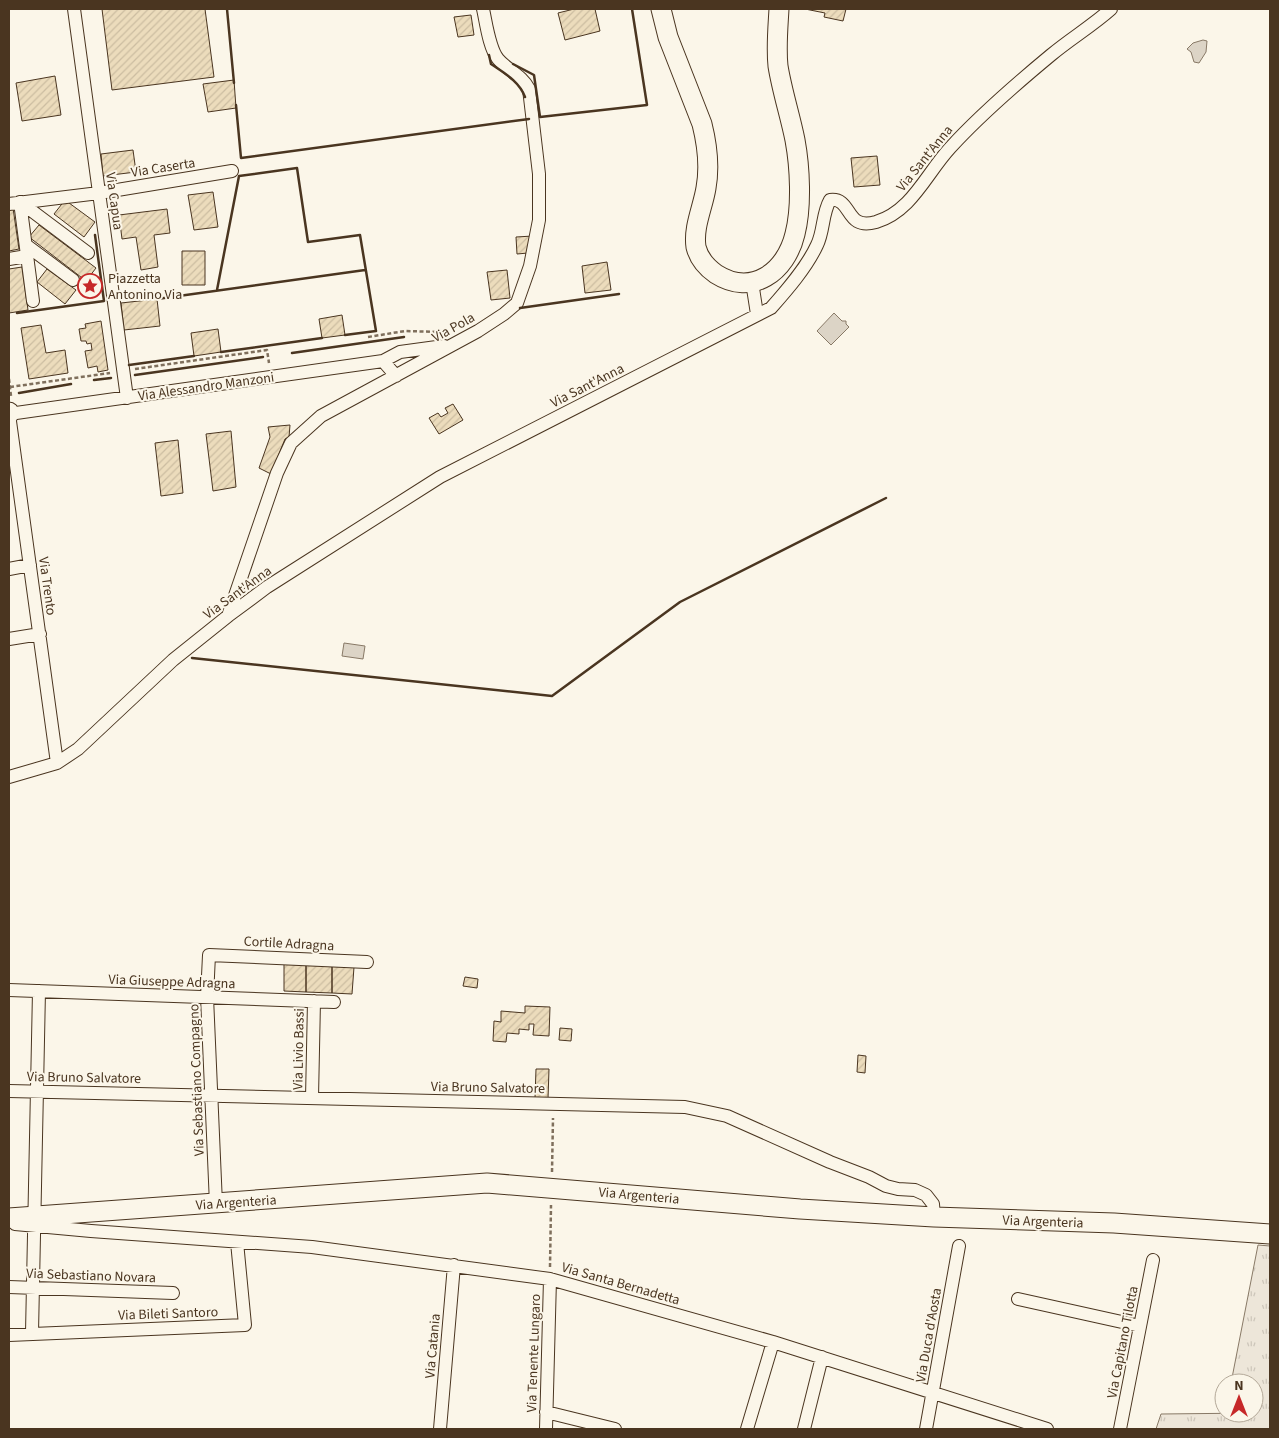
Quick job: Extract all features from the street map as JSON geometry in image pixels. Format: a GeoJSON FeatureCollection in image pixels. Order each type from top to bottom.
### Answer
{"type":"FeatureCollection","features":[{"type":"Feature","properties":{"kind":"main road"},"geometry":{"type":"LineString","coordinates":[[661,9],[668,37],[702,124],[706,143],[708,172],[697,230],[696,246],[700,258],[707,268],[731,282],[752,282],[778,268],[787,255],[795,234],[798,209],[798,174],[795,140],[778,64],[777,36],[779,9]]}},
{"type":"Feature","properties":{"kind":"main road","name":"Via Argenteria"},"geometry":{"type":"LineString","coordinates":[[9,1218],[33,1221],[105,1212],[487,1183],[800,1209],[934,1217],[1114,1223],[1270,1234]]}},
{"type":"Feature","properties":{"kind":"street","name":"Via Capua"},"geometry":{"type":"LineString","coordinates":[[74,9],[127,398]]}},
{"type":"Feature","properties":{"kind":"street","name":"Via Pola"},"geometry":{"type":"LineString","coordinates":[[228,616],[277,473],[291,443],[321,416],[478,331],[517,303],[530,266],[540,220],[538,174],[529,89],[525,81],[494,54],[483,9]]}},
{"type":"Feature","properties":{"kind":"street","name":"Via Sant'Anna"},"geometry":{"type":"LineString","coordinates":[[9,777],[57,763],[78,749],[173,660],[228,616],[267,587],[440,477],[771,308],[802,269],[817,245],[826,206],[830,200],[837,199],[843,202],[856,221],[865,224],[890,217],[905,206],[941,158],[967,130],[1051,54],[1098,21],[1111,9]]}},
{"type":"Feature","properties":{"kind":"street","name":"Via Caserta"},"geometry":{"type":"LineString","coordinates":[[14,203],[232,171]]}},
{"type":"Feature","properties":{"kind":"street"},"geometry":{"type":"LineString","coordinates":[[14,203],[27,251],[34,301]]}},
{"type":"Feature","properties":{"kind":"street"},"geometry":{"type":"LineString","coordinates":[[14,203],[88,253]]}},
{"type":"Feature","properties":{"kind":"street"},"geometry":{"type":"LineString","coordinates":[[9,259],[27,251]]}},
{"type":"Feature","properties":{"kind":"street"},"geometry":{"type":"LineString","coordinates":[[27,251],[73,280]]}},
{"type":"Feature","properties":{"kind":"street"},"geometry":{"type":"LineString","coordinates":[[752,282],[757,314]]}},
{"type":"Feature","properties":{"kind":"street","name":"Via Alessandro Manzoni"},"geometry":{"type":"LineString","coordinates":[[9,414],[383,361],[400,352],[454,344]]}},
{"type":"Feature","properties":{"kind":"street"},"geometry":{"type":"LineString","coordinates":[[383,361],[396,376]]}},
{"type":"Feature","properties":{"kind":"street","name":"Via Trento"},"geometry":{"type":"LineString","coordinates":[[9,414],[57,763]]}},
{"type":"Feature","properties":{"kind":"street"},"geometry":{"type":"LineString","coordinates":[[9,569],[30,566]]}},
{"type":"Feature","properties":{"kind":"street"},"geometry":{"type":"LineString","coordinates":[[9,639],[40,634]]}},
{"type":"Feature","properties":{"kind":"street","name":"Cortile Adragna"},"geometry":{"type":"LineString","coordinates":[[209,955],[368,962]]}},
{"type":"Feature","properties":{"kind":"street","name":"Via Sebastiano Compagno"},"geometry":{"type":"LineString","coordinates":[[209,955],[207,997],[216,1204]]}},
{"type":"Feature","properties":{"kind":"street","name":"Via Giuseppe Adragna"},"geometry":{"type":"LineString","coordinates":[[9,990],[334,1002]]}},
{"type":"Feature","properties":{"kind":"street"},"geometry":{"type":"LineString","coordinates":[[32,1334],[39,991]]}},
{"type":"Feature","properties":{"kind":"street","name":"Via Livio Bassi"},"geometry":{"type":"LineString","coordinates":[[312,1098],[314,1002]]}},
{"type":"Feature","properties":{"kind":"street","name":"Via Bruno Salvatore"},"geometry":{"type":"LineString","coordinates":[[9,1091],[685,1107],[727,1116],[886,1186],[915,1190],[926,1195],[933,1204],[934,1217]]}},
{"type":"Feature","properties":{"kind":"street"},"geometry":{"type":"LineString","coordinates":[[104,1232],[105,1212]]}},
{"type":"Feature","properties":{"kind":"street","name":"Via Santa Bernadetta"},"geometry":{"type":"LineString","coordinates":[[9,1223],[33,1221],[104,1232],[312,1247],[550,1278],[773,1342],[1047,1429]]}},
{"type":"Feature","properties":{"kind":"street","name":"Via Bileti Santoro"},"geometry":{"type":"LineString","coordinates":[[9,1335],[245,1325],[238,1242]]}},
{"type":"Feature","properties":{"kind":"street","name":"Via Duca d'Aosta"},"geometry":{"type":"LineString","coordinates":[[926,1429],[959,1246]]}},
{"type":"Feature","properties":{"kind":"street","name":"Via Capitano Tilotta"},"geometry":{"type":"LineString","coordinates":[[1120,1429],[1153,1260]]}},
{"type":"Feature","properties":{"kind":"street","name":"Via Catania"},"geometry":{"type":"LineString","coordinates":[[440,1429],[454,1265]]}},
{"type":"Feature","properties":{"kind":"street","name":"Via Tenente Lungaro"},"geometry":{"type":"LineString","coordinates":[[546,1429],[550,1278]]}},
{"type":"Feature","properties":{"kind":"street","name":"Via Sebastiano Novara"},"geometry":{"type":"LineString","coordinates":[[9,1287],[173,1293]]}},
{"type":"Feature","properties":{"kind":"street"},"geometry":{"type":"LineString","coordinates":[[1018,1300],[1140,1326]]}},
{"type":"Feature","properties":{"kind":"street"},"geometry":{"type":"LineString","coordinates":[[747,1429],[773,1342]]}},
{"type":"Feature","properties":{"kind":"street"},"geometry":{"type":"LineString","coordinates":[[804,1429],[822,1357]]}},
{"type":"Feature","properties":{"kind":"street"},"geometry":{"type":"LineString","coordinates":[[546,1412],[614,1429]]}},
{"type":"Feature","properties":{"kind":"path"},"geometry":{"type":"LineString","coordinates":[[368,337],[405,331],[443,332]]}},
{"type":"Feature","properties":{"kind":"path"},"geometry":{"type":"LineString","coordinates":[[10,387],[267,350],[268,363]]}},
{"type":"Feature","properties":{"kind":"green space"},"geometry":{"type":"Polygon","coordinates":[[[1258,1245],[1270,1246],[1270,1429],[1156,1429],[1161,1414],[1214,1413],[1214,1423],[1264,1423],[1264,1373],[1233,1373],[1258,1245]]]}},
{"type":"Feature","properties":{"kind":"shaded area"},"geometry":{"type":"Polygon","coordinates":[[[1203,40],[1207,41],[1206,52],[1199,63],[1194,62],[1191,52],[1187,49],[1193,43],[1203,40]]]}},
{"type":"Feature","properties":{"kind":"shaded area"},"geometry":{"type":"Polygon","coordinates":[[[834,313],[842,321],[846,321],[849,327],[831,345],[817,331],[834,313]]]}},
{"type":"Feature","properties":{"kind":"shaded area"},"geometry":{"type":"Polygon","coordinates":[[[344,643],[365,646],[363,659],[342,656],[344,643]]]}},
{"type":"Feature","properties":{"kind":"building"},"geometry":{"type":"Polygon","coordinates":[[[102,9],[205,9],[214,77],[112,90],[102,9]]]}},
{"type":"Feature","properties":{"kind":"building"},"geometry":{"type":"Polygon","coordinates":[[[574,9],[595,9],[600,31],[565,40],[558,13],[574,9]]]}},
{"type":"Feature","properties":{"kind":"building"},"geometry":{"type":"Polygon","coordinates":[[[805,9],[846,9],[843,21],[824,17],[825,13],[805,9]]]}},
{"type":"Feature","properties":{"kind":"building"},"geometry":{"type":"Polygon","coordinates":[[[471,15],[474,35],[458,37],[454,17],[471,15]]]}},
{"type":"Feature","properties":{"kind":"building"},"geometry":{"type":"Polygon","coordinates":[[[55,76],[61,115],[22,121],[16,83],[55,76]]]}},
{"type":"Feature","properties":{"kind":"building"},"geometry":{"type":"Polygon","coordinates":[[[234,80],[236,108],[208,112],[203,84],[234,80]]]}},
{"type":"Feature","properties":{"kind":"building"},"geometry":{"type":"Polygon","coordinates":[[[133,150],[136,172],[103,176],[101,154],[133,150]]]}},
{"type":"Feature","properties":{"kind":"building"},"geometry":{"type":"Polygon","coordinates":[[[877,156],[880,185],[854,187],[851,158],[877,156]]]}},
{"type":"Feature","properties":{"kind":"building"},"geometry":{"type":"Polygon","coordinates":[[[213,192],[218,227],[194,230],[188,195],[213,192]]]}},
{"type":"Feature","properties":{"kind":"building"},"geometry":{"type":"Polygon","coordinates":[[[65,200],[95,222],[84,237],[54,214],[65,200]]]}},
{"type":"Feature","properties":{"kind":"building"},"geometry":{"type":"Polygon","coordinates":[[[13,208],[19,249],[9,251],[9,209],[13,208]]]}},
{"type":"Feature","properties":{"kind":"building"},"geometry":{"type":"Polygon","coordinates":[[[167,209],[170,233],[154,235],[158,267],[141,270],[136,237],[122,239],[119,215],[167,209]]]}},
{"type":"Feature","properties":{"kind":"building"},"geometry":{"type":"Polygon","coordinates":[[[39,225],[96,268],[86,281],[29,237],[39,225]]]}},
{"type":"Feature","properties":{"kind":"building"},"geometry":{"type":"Polygon","coordinates":[[[533,236],[528,253],[517,254],[516,237],[533,236]]]}},
{"type":"Feature","properties":{"kind":"building"},"geometry":{"type":"Polygon","coordinates":[[[182,251],[205,251],[205,285],[182,285],[182,251]]]}},
{"type":"Feature","properties":{"kind":"building"},"geometry":{"type":"Polygon","coordinates":[[[607,262],[611,290],[585,293],[582,266],[607,262]]]}},
{"type":"Feature","properties":{"kind":"building"},"geometry":{"type":"Polygon","coordinates":[[[22,267],[28,310],[9,313],[9,269],[22,267]]]}},
{"type":"Feature","properties":{"kind":"building"},"geometry":{"type":"Polygon","coordinates":[[[47,269],[76,290],[65,304],[37,282],[47,269]]]}},
{"type":"Feature","properties":{"kind":"building"},"geometry":{"type":"Polygon","coordinates":[[[507,270],[510,298],[491,300],[487,272],[507,270]]]}},
{"type":"Feature","properties":{"kind":"building"},"geometry":{"type":"Polygon","coordinates":[[[157,299],[160,326],[124,330],[121,303],[157,299]]]}},
{"type":"Feature","properties":{"kind":"building"},"geometry":{"type":"Polygon","coordinates":[[[342,315],[345,335],[322,338],[319,319],[342,315]]]}},
{"type":"Feature","properties":{"kind":"building"},"geometry":{"type":"Polygon","coordinates":[[[101,321],[108,370],[98,372],[97,366],[88,368],[85,351],[92,350],[91,343],[87,344],[86,341],[81,341],[79,329],[86,328],[85,324],[101,321]]]}},
{"type":"Feature","properties":{"kind":"building"},"geometry":{"type":"Polygon","coordinates":[[[41,325],[46,353],[65,350],[68,373],[29,379],[21,328],[41,325]]]}},
{"type":"Feature","properties":{"kind":"building"},"geometry":{"type":"Polygon","coordinates":[[[218,329],[221,352],[194,356],[191,333],[218,329]]]}},
{"type":"Feature","properties":{"kind":"building"},"geometry":{"type":"Polygon","coordinates":[[[453,404],[463,420],[439,434],[429,418],[438,413],[441,417],[448,413],[445,408],[453,404]]]}},
{"type":"Feature","properties":{"kind":"building"},"geometry":{"type":"Polygon","coordinates":[[[290,425],[289,437],[285,439],[271,474],[259,468],[270,437],[268,427],[290,425]]]}},
{"type":"Feature","properties":{"kind":"building"},"geometry":{"type":"Polygon","coordinates":[[[231,431],[236,487],[213,491],[206,434],[231,431]]]}},
{"type":"Feature","properties":{"kind":"building"},"geometry":{"type":"Polygon","coordinates":[[[178,440],[183,493],[161,496],[155,443],[178,440]]]}},
{"type":"Feature","properties":{"kind":"building"},"geometry":{"type":"Polygon","coordinates":[[[284,964],[306,965],[306,992],[284,991],[284,964]]]}},
{"type":"Feature","properties":{"kind":"building"},"geometry":{"type":"Polygon","coordinates":[[[306,965],[332,966],[332,993],[306,992],[306,965]]]}},
{"type":"Feature","properties":{"kind":"building"},"geometry":{"type":"Polygon","coordinates":[[[332,966],[354,967],[352,994],[332,993],[332,966]]]}},
{"type":"Feature","properties":{"kind":"building"},"geometry":{"type":"Polygon","coordinates":[[[465,977],[478,979],[477,988],[463,986],[465,977]]]}},
{"type":"Feature","properties":{"kind":"building"},"geometry":{"type":"Polygon","coordinates":[[[525,1006],[550,1007],[549,1036],[533,1035],[534,1024],[529,1024],[529,1030],[519,1029],[519,1034],[507,1033],[506,1042],[493,1041],[494,1021],[501,1022],[501,1011],[525,1013],[525,1006]]]}},
{"type":"Feature","properties":{"kind":"building"},"geometry":{"type":"Polygon","coordinates":[[[560,1028],[572,1029],[571,1041],[559,1040],[560,1028]]]}},
{"type":"Feature","properties":{"kind":"building"},"geometry":{"type":"Polygon","coordinates":[[[858,1055],[866,1056],[865,1073],[857,1072],[858,1055]]]}},
{"type":"Feature","properties":{"kind":"building"},"geometry":{"type":"Polygon","coordinates":[[[536,1069],[549,1069],[548,1099],[535,1098],[536,1069]]]}},
{"type":"Feature","properties":{"kind":"wall"},"geometry":{"type":"LineString","coordinates":[[227,9],[234,83]]}},
{"type":"Feature","properties":{"kind":"wall"},"geometry":{"type":"LineString","coordinates":[[513,64],[534,75],[540,117],[647,105],[632,9]]}},
{"type":"Feature","properties":{"kind":"wall"},"geometry":{"type":"LineString","coordinates":[[489,55],[491,64],[515,82],[525,97]]}},
{"type":"Feature","properties":{"kind":"wall"},"geometry":{"type":"LineString","coordinates":[[236,105],[241,158],[529,119]]}},
{"type":"Feature","properties":{"kind":"wall"},"geometry":{"type":"LineString","coordinates":[[217,290],[239,176],[297,168],[308,242],[360,235],[376,331],[345,335]]}},
{"type":"Feature","properties":{"kind":"wall"},"geometry":{"type":"LineString","coordinates":[[17,313],[104,301],[95,235]]}},
{"type":"Feature","properties":{"kind":"wall"},"geometry":{"type":"LineString","coordinates":[[157,299],[365,270]]}},
{"type":"Feature","properties":{"kind":"wall"},"geometry":{"type":"LineString","coordinates":[[520,308],[619,294]]}},
{"type":"Feature","properties":{"kind":"wall"},"geometry":{"type":"LineString","coordinates":[[292,353],[404,337]]}},
{"type":"Feature","properties":{"kind":"wall"},"geometry":{"type":"LineString","coordinates":[[221,352],[322,338]]}},
{"type":"Feature","properties":{"kind":"wall"},"geometry":{"type":"LineString","coordinates":[[129,365],[194,356]]}},
{"type":"Feature","properties":{"kind":"wall"},"geometry":{"type":"LineString","coordinates":[[135,375],[263,357]]}},
{"type":"Feature","properties":{"kind":"wall"},"geometry":{"type":"LineString","coordinates":[[94,380],[111,378]]}},
{"type":"Feature","properties":{"kind":"wall"},"geometry":{"type":"LineString","coordinates":[[19,393],[71,384]]}},
{"type":"Feature","properties":{"kind":"wall"},"geometry":{"type":"LineString","coordinates":[[192,658],[552,696],[680,602],[886,498]]}},
{"type":"Feature","properties":{"kind":"place","name":"Piazzetta Antonino Via"},"geometry":{"type":"Point","coordinates":[90,286]}}]}
